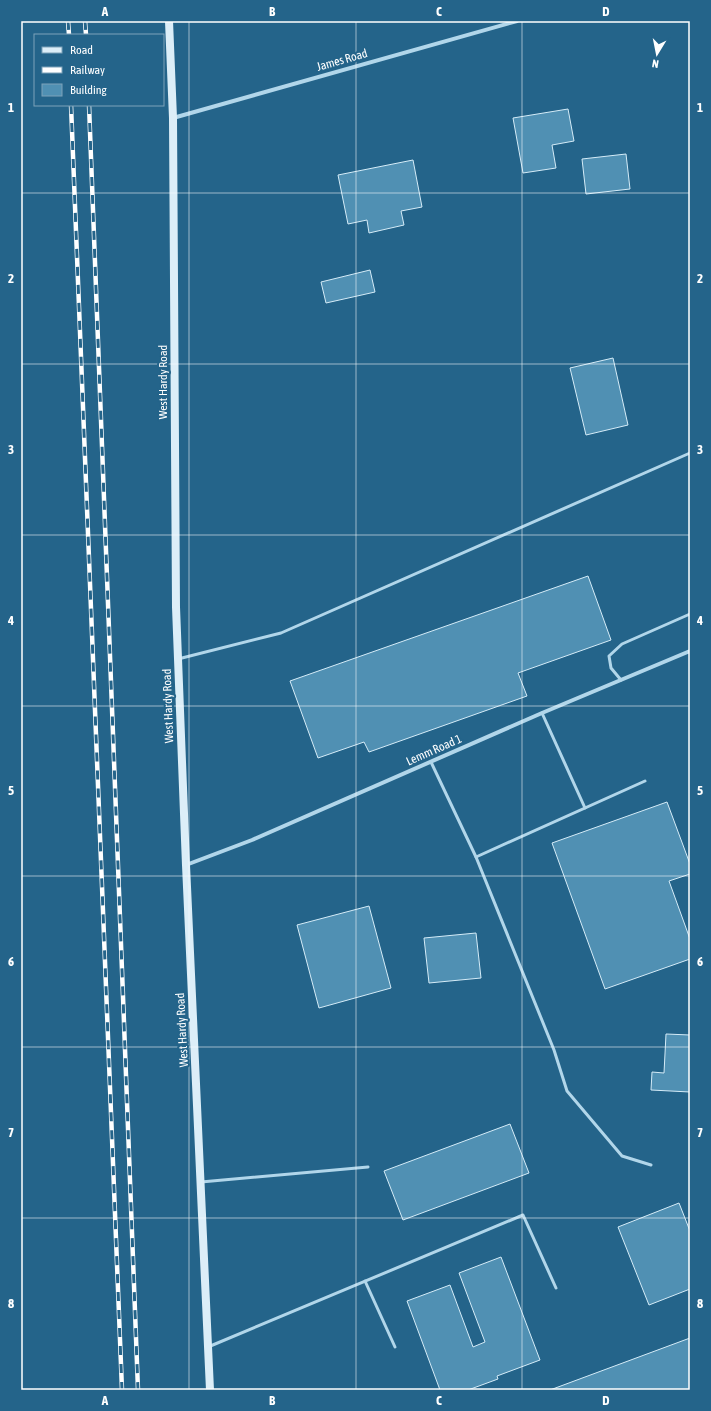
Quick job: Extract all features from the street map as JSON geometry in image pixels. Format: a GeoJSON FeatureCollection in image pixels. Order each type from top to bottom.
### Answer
{"type":"FeatureCollection","features":[{"type":"Feature","properties":{"kind":"main road","name":"West Hardy Road"},"geometry":{"type":"LineString","coordinates":[[169,21],[173,118],[176,599],[186,865],[210,1390]]}},
{"type":"Feature","properties":{"kind":"street","name":"James Road"},"geometry":{"type":"LineString","coordinates":[[173,118],[517,21]]}},
{"type":"Feature","properties":{"kind":"street","name":"Lemm Road 1"},"geometry":{"type":"LineString","coordinates":[[186,865],[252,840],[542,713],[690,651]]}},
{"type":"Feature","properties":{"kind":"lane"},"geometry":{"type":"LineString","coordinates":[[178,659],[281,633],[690,453]]}},
{"type":"Feature","properties":{"kind":"lane"},"geometry":{"type":"LineString","coordinates":[[621,680],[611,668],[609,656],[622,644],[690,614]]}},
{"type":"Feature","properties":{"kind":"lane"},"geometry":{"type":"LineString","coordinates":[[542,713],[585,808]]}},
{"type":"Feature","properties":{"kind":"lane"},"geometry":{"type":"LineString","coordinates":[[431,762],[476,857],[554,1050],[567,1092],[622,1156],[651,1165]]}},
{"type":"Feature","properties":{"kind":"lane"},"geometry":{"type":"LineString","coordinates":[[476,857],[645,781]]}},
{"type":"Feature","properties":{"kind":"lane"},"geometry":{"type":"LineString","coordinates":[[201,1182],[368,1167]]}},
{"type":"Feature","properties":{"kind":"lane"},"geometry":{"type":"LineString","coordinates":[[208,1347],[523,1215],[556,1288]]}},
{"type":"Feature","properties":{"kind":"lane"},"geometry":{"type":"LineString","coordinates":[[365,1281],[395,1347]]}},
{"type":"Feature","properties":{"kind":"building"},"geometry":{"type":"Polygon","coordinates":[[[568,109],[574,141],[552,145],[556,168],[523,173],[513,118],[568,109]]]}},
{"type":"Feature","properties":{"kind":"building"},"geometry":{"type":"Polygon","coordinates":[[[626,154],[630,189],[586,194],[582,159],[626,154]]]}},
{"type":"Feature","properties":{"kind":"building"},"geometry":{"type":"Polygon","coordinates":[[[413,160],[422,207],[401,211],[404,225],[369,233],[367,220],[348,224],[338,175],[413,160]]]}},
{"type":"Feature","properties":{"kind":"building"},"geometry":{"type":"Polygon","coordinates":[[[370,270],[375,292],[326,303],[321,282],[370,270]]]}},
{"type":"Feature","properties":{"kind":"building"},"geometry":{"type":"Polygon","coordinates":[[[613,358],[628,425],[586,435],[570,368],[613,358]]]}},
{"type":"Feature","properties":{"kind":"building"},"geometry":{"type":"Polygon","coordinates":[[[588,576],[611,640],[518,673],[527,696],[369,752],[364,742],[318,758],[290,681],[588,576]]]}},
{"type":"Feature","properties":{"kind":"building"},"geometry":{"type":"Polygon","coordinates":[[[667,802],[690,864],[690,874],[669,881],[690,939],[690,959],[605,989],[552,843],[667,802]]]}},
{"type":"Feature","properties":{"kind":"building"},"geometry":{"type":"Polygon","coordinates":[[[369,906],[391,988],[319,1008],[297,925],[369,906]]]}},
{"type":"Feature","properties":{"kind":"building"},"geometry":{"type":"Polygon","coordinates":[[[476,933],[481,978],[429,983],[424,938],[476,933]]]}},
{"type":"Feature","properties":{"kind":"building"},"geometry":{"type":"Polygon","coordinates":[[[666,1034],[690,1035],[690,1092],[651,1090],[652,1072],[664,1073],[666,1034]]]}},
{"type":"Feature","properties":{"kind":"building"},"geometry":{"type":"Polygon","coordinates":[[[510,1124],[529,1173],[403,1220],[384,1171],[510,1124]]]}},
{"type":"Feature","properties":{"kind":"building"},"geometry":{"type":"Polygon","coordinates":[[[679,1203],[690,1231],[690,1289],[649,1305],[618,1227],[679,1203]]]}},
{"type":"Feature","properties":{"kind":"building"},"geometry":{"type":"Polygon","coordinates":[[[501,1257],[540,1360],[497,1376],[498,1379],[468,1390],[440,1390],[407,1301],[450,1285],[473,1347],[485,1342],[459,1273],[501,1257]]]}},
{"type":"Feature","properties":{"kind":"building"},"geometry":{"type":"Polygon","coordinates":[[[690,1338],[690,1390],[550,1390],[690,1338]]]}},
{"type":"Feature","properties":{"kind":"railway"},"geometry":{"type":"LineString","coordinates":[[68,21],[69,34]]}},
{"type":"Feature","properties":{"kind":"railway"},"geometry":{"type":"LineString","coordinates":[[85,21],[86,34]]}},
{"type":"Feature","properties":{"kind":"railway"},"geometry":{"type":"LineString","coordinates":[[71,106],[122,1390]]}},
{"type":"Feature","properties":{"kind":"railway"},"geometry":{"type":"LineString","coordinates":[[89,106],[138,1390]]}}]}
